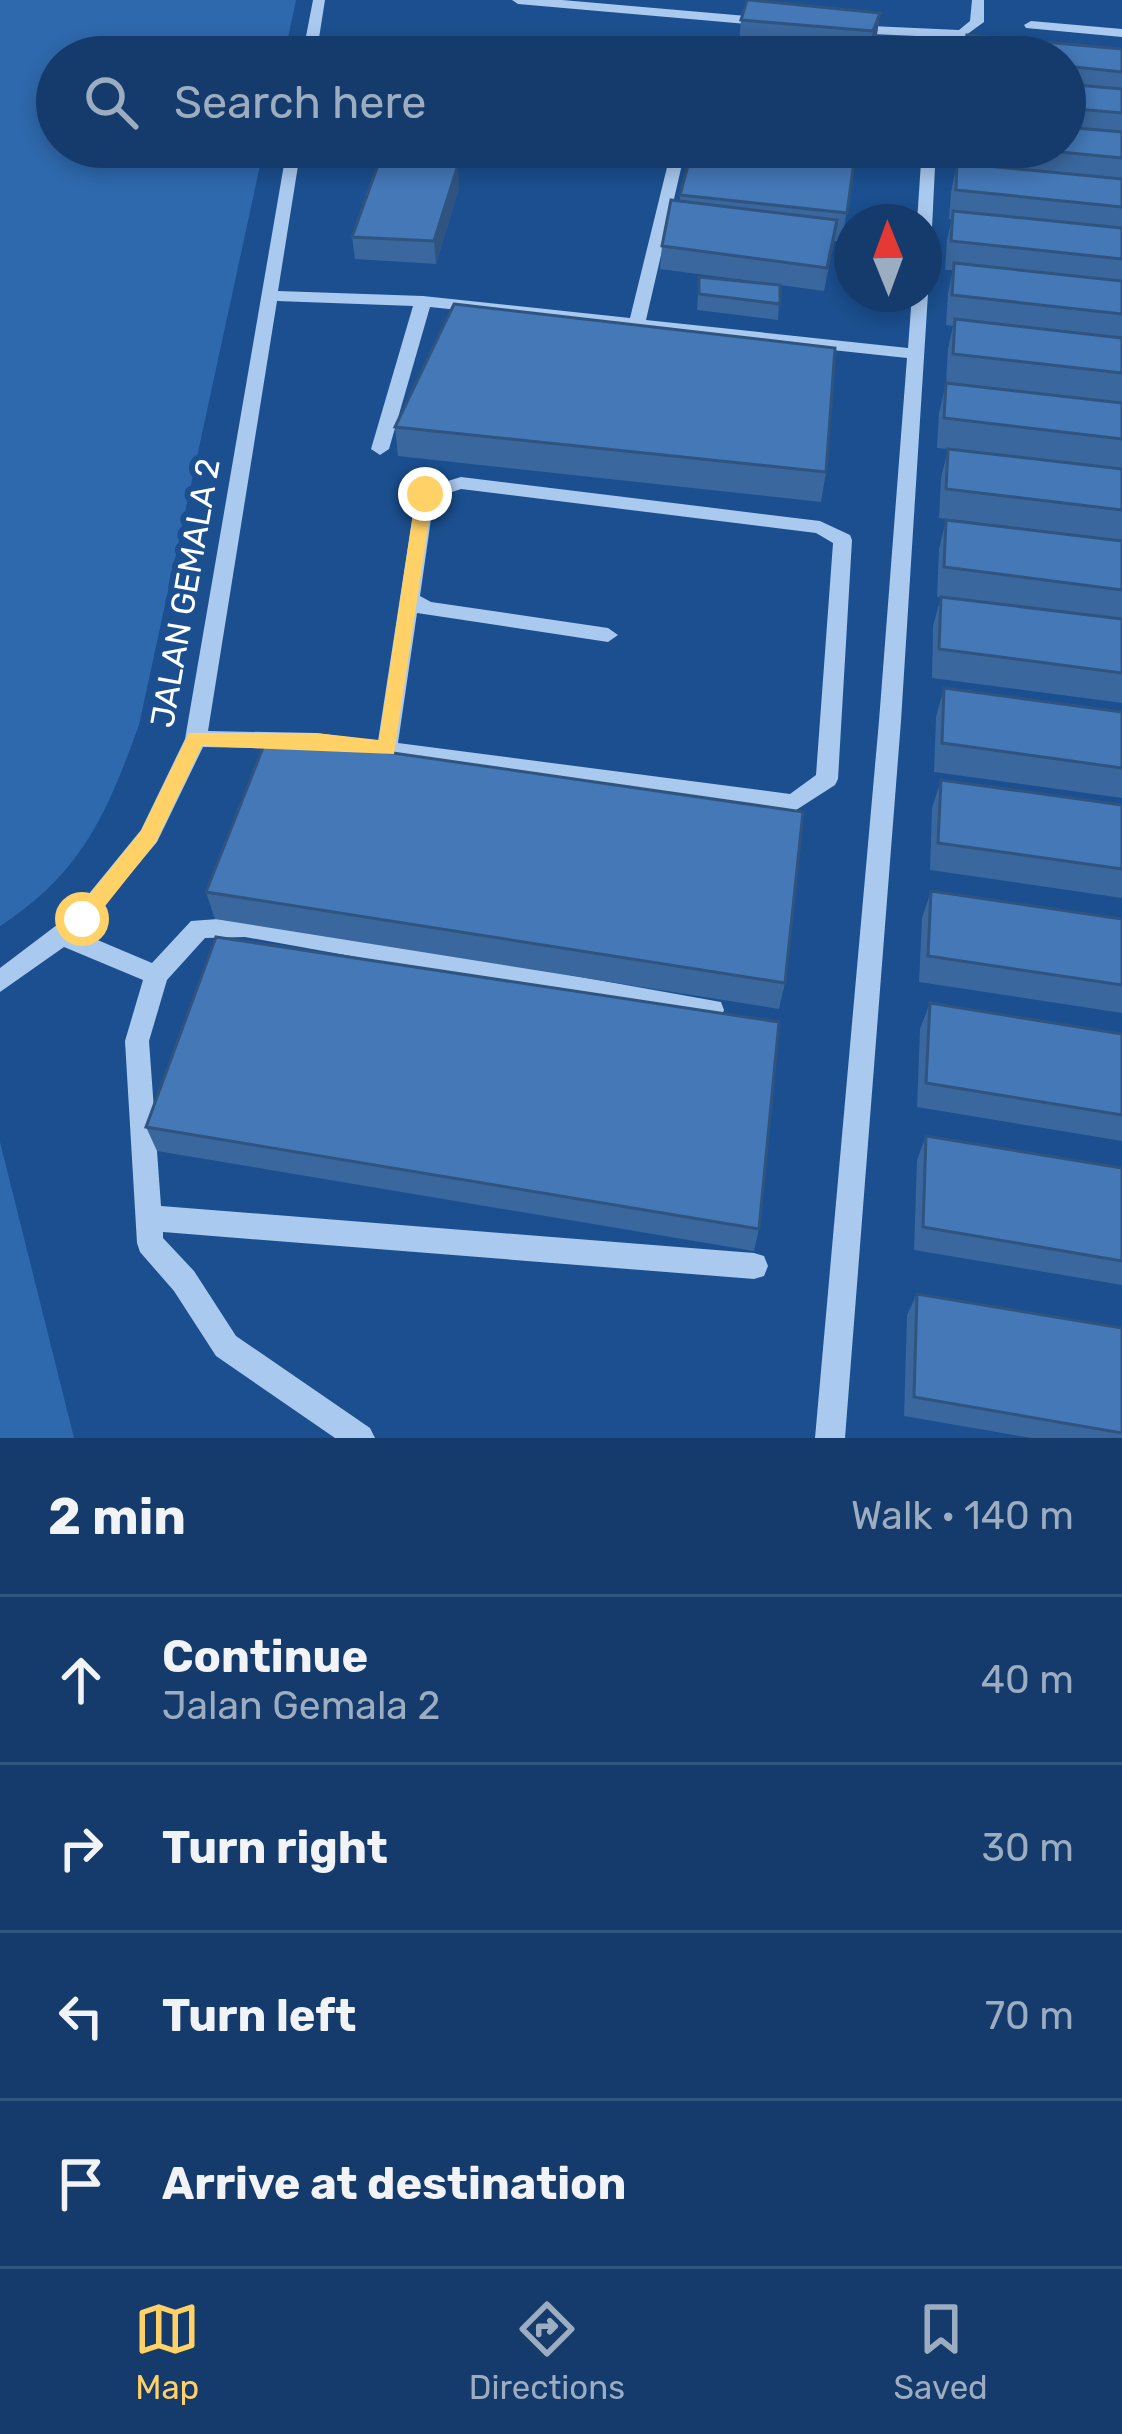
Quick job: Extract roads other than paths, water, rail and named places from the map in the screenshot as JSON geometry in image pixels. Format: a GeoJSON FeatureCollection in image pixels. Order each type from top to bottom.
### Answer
{"type":"FeatureCollection","features":[{"type":"Feature","properties":{"kind":"street"},"geometry":{"type":"LineString","coordinates":[[313,36],[319,0]]}},
{"type":"Feature","properties":{"kind":"street"},"geometry":{"type":"LineString","coordinates":[[518,0],[794,24]]}},
{"type":"Feature","properties":{"kind":"street"},"geometry":{"type":"LineString","coordinates":[[840,28],[962,34],[977,22],[978,0]]}},
{"type":"Feature","properties":{"kind":"street"},"geometry":{"type":"LineString","coordinates":[[1031,25],[1122,33]]}},
{"type":"Feature","properties":{"kind":"street","name":"JALAN GEMALA 2"},"geometry":{"type":"LineString","coordinates":[[0,982],[82,919],[149,836],[196,739],[290,168]]}},
{"type":"Feature","properties":{"kind":"street"},"geometry":{"type":"LineString","coordinates":[[637,322],[674,168]]}},
{"type":"Feature","properties":{"kind":"street"},"geometry":{"type":"LineString","coordinates":[[925,204],[928,168]]}},
{"type":"Feature","properties":{"kind":"street"},"geometry":{"type":"LineString","coordinates":[[269,296],[423,301],[916,354]]}},
{"type":"Feature","properties":{"kind":"street"},"geometry":{"type":"LineString","coordinates":[[380,449],[423,301]]}},
{"type":"Feature","properties":{"kind":"street"},"geometry":{"type":"LineString","coordinates":[[830,1438],[919,312]]}},
{"type":"Feature","properties":{"kind":"street"},"geometry":{"type":"LineString","coordinates":[[196,739],[316,741],[793,803],[827,779],[843,540],[820,527],[461,483],[425,494],[387,749]]}},
{"type":"Feature","properties":{"kind":"street"},"geometry":{"type":"LineString","coordinates":[[408,599],[427,609],[608,634]]}},
{"type":"Feature","properties":{"kind":"street"},"geometry":{"type":"LineString","coordinates":[[360,1438],[226,1346],[184,1281],[149,1243],[137,1041],[156,975],[199,928],[245,927],[712,1010]]}},
{"type":"Feature","properties":{"kind":"street"},"geometry":{"type":"LineString","coordinates":[[61,935],[156,975]]}},
{"type":"Feature","properties":{"kind":"street"},"geometry":{"type":"LineString","coordinates":[[146,1217],[754,1266]]}}]}
